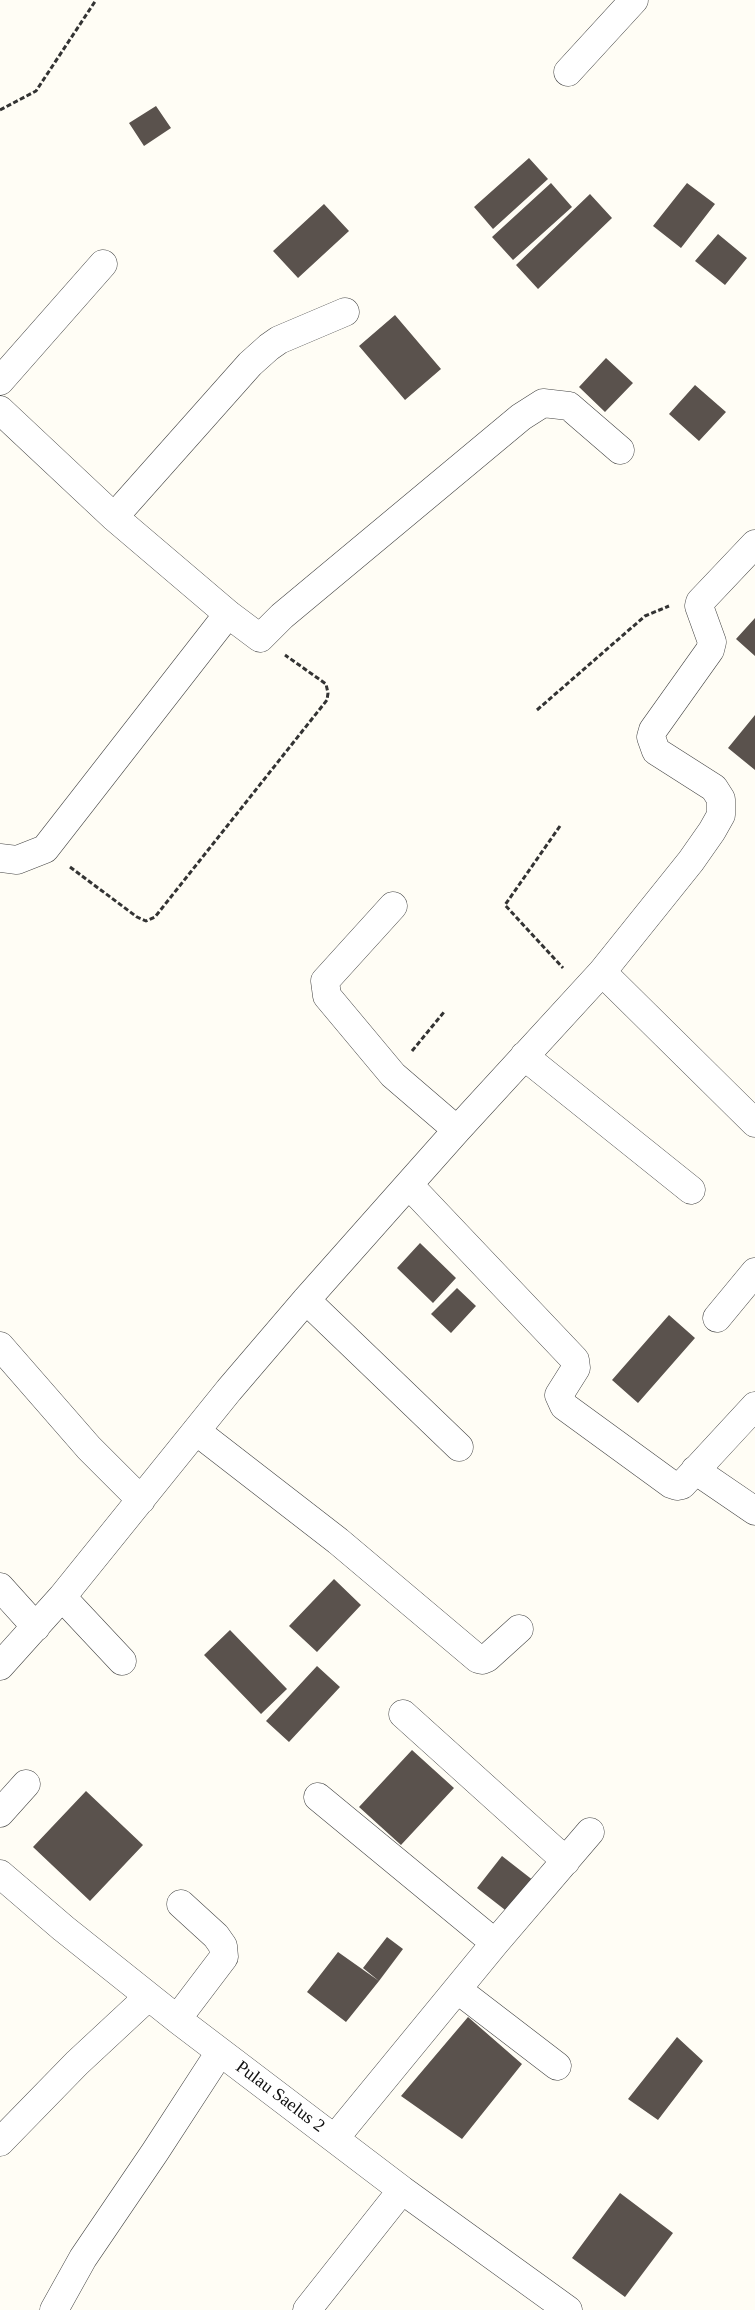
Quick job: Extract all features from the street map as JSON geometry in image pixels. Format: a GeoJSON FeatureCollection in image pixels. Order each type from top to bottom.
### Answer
{"type":"FeatureCollection","features":[{"type":"Feature","properties":{"kind":"street"},"geometry":{"type":"LineString","coordinates":[[568,72],[634,0]]}},
{"type":"Feature","properties":{"kind":"street"},"geometry":{"type":"LineString","coordinates":[[0,381],[104,264]]}},
{"type":"Feature","properties":{"kind":"street"},"geometry":{"type":"LineString","coordinates":[[114,517],[250,364],[269,347],[279,340],[345,312]]}},
{"type":"Feature","properties":{"kind":"street"},"geometry":{"type":"LineString","coordinates":[[0,410],[114,517],[228,614],[260,638],[282,616],[521,417],[543,403],[569,406],[620,450]]}},
{"type":"Feature","properties":{"kind":"street"},"geometry":{"type":"LineString","coordinates":[[0,1666],[62,1598],[196,1431],[306,1300],[456,1130],[593,982],[691,861],[712,831],[721,815],[721,799],[714,788],[656,751],[651,737],[653,730],[710,650],[712,642],[699,606],[700,602],[755,544]]}},
{"type":"Feature","properties":{"kind":"street"},"geometry":{"type":"LineString","coordinates":[[0,858],[18,860],[45,849],[228,614]]}},
{"type":"Feature","properties":{"kind":"street"},"geometry":{"type":"LineString","coordinates":[[393,906],[325,981],[325,990],[330,1001],[393,1075],[456,1130]]}},
{"type":"Feature","properties":{"kind":"street"},"geometry":{"type":"LineString","coordinates":[[593,982],[755,1123]]}},
{"type":"Feature","properties":{"kind":"street"},"geometry":{"type":"LineString","coordinates":[[524,1056],[691,1190]]}},
{"type":"Feature","properties":{"kind":"street"},"geometry":{"type":"LineString","coordinates":[[409,1185],[575,1360],[576,1368],[559,1394],[564,1406],[671,1484],[682,1485],[755,1406]]}},
{"type":"Feature","properties":{"kind":"street"},"geometry":{"type":"LineString","coordinates":[[717,1318],[755,1272]]}},
{"type":"Feature","properties":{"kind":"street"},"geometry":{"type":"LineString","coordinates":[[306,1300],[459,1447]]}},
{"type":"Feature","properties":{"kind":"street"},"geometry":{"type":"LineString","coordinates":[[0,1346],[89,1448],[141,1500]]}},
{"type":"Feature","properties":{"kind":"street"},"geometry":{"type":"LineString","coordinates":[[196,1431],[338,1541],[478,1658],[482,1660],[487,1658],[519,1629]]}},
{"type":"Feature","properties":{"kind":"street"},"geometry":{"type":"LineString","coordinates":[[696,1470],[755,1511]]}},
{"type":"Feature","properties":{"kind":"street"},"geometry":{"type":"LineString","coordinates":[[0,1587],[36,1627]]}},
{"type":"Feature","properties":{"kind":"street"},"geometry":{"type":"LineString","coordinates":[[62,1598],[122,1661]]}},
{"type":"Feature","properties":{"kind":"street"},"geometry":{"type":"LineString","coordinates":[[403,1714],[566,1861]]}},
{"type":"Feature","properties":{"kind":"street"},"geometry":{"type":"LineString","coordinates":[[0,1813],[26,1784]]}},
{"type":"Feature","properties":{"kind":"street"},"geometry":{"type":"LineString","coordinates":[[318,1797],[495,1943]]}},
{"type":"Feature","properties":{"kind":"street"},"geometry":{"type":"LineString","coordinates":[[335,2138],[495,1943],[590,1832]]}},
{"type":"Feature","properties":{"kind":"street","name":"Pulau Saelus 2"},"geometry":{"type":"LineString","coordinates":[[0,1874],[148,1997],[402,2190],[568,2310]]}},
{"type":"Feature","properties":{"kind":"street"},"geometry":{"type":"LineString","coordinates":[[177,2019],[224,1957],[222,1946],[216,1936],[181,1904]]}},
{"type":"Feature","properties":{"kind":"street"},"geometry":{"type":"LineString","coordinates":[[458,1990],[557,2066]]}},
{"type":"Feature","properties":{"kind":"street"},"geometry":{"type":"LineString","coordinates":[[0,2142],[77,2063],[148,1997]]}},
{"type":"Feature","properties":{"kind":"street"},"geometry":{"type":"LineString","coordinates":[[54,2310],[83,2258],[220,2052]]}},
{"type":"Feature","properties":{"kind":"street"},"geometry":{"type":"LineString","coordinates":[[307,2310],[402,2190]]}},
{"type":"Feature","properties":{"kind":"path"},"geometry":{"type":"LineString","coordinates":[[0,110],[36,91],[96,0]]}},
{"type":"Feature","properties":{"kind":"path"},"geometry":{"type":"LineString","coordinates":[[537,710],[645,616],[665,606],[700,602]]}},
{"type":"Feature","properties":{"kind":"path"},"geometry":{"type":"LineString","coordinates":[[45,849],[137,916],[146,921],[155,917],[326,700],[328,693],[326,684],[260,638]]}},
{"type":"Feature","properties":{"kind":"path"},"geometry":{"type":"LineString","coordinates":[[560,826],[505,905],[593,982]]}},
{"type":"Feature","properties":{"kind":"path"},"geometry":{"type":"LineString","coordinates":[[393,1075],[444,1012]]}},
{"type":"Feature","properties":{"kind":"building"},"geometry":{"type":"Polygon","coordinates":[[[156,106],[171,128],[144,146],[129,123],[156,106]]]}},
{"type":"Feature","properties":{"kind":"building"},"geometry":{"type":"Polygon","coordinates":[[[529,158],[548,179],[493,229],[474,207],[529,158]]]}},
{"type":"Feature","properties":{"kind":"building"},"geometry":{"type":"Polygon","coordinates":[[[551,183],[572,207],[513,260],[492,237],[551,183]]]}},
{"type":"Feature","properties":{"kind":"building"},"geometry":{"type":"Polygon","coordinates":[[[687,183],[715,204],[681,248],[653,226],[687,183]]]}},
{"type":"Feature","properties":{"kind":"building"},"geometry":{"type":"Polygon","coordinates":[[[590,194],[612,218],[538,289],[516,265],[590,194]]]}},
{"type":"Feature","properties":{"kind":"building"},"geometry":{"type":"Polygon","coordinates":[[[324,204],[349,231],[298,278],[273,251],[324,204]]]}},
{"type":"Feature","properties":{"kind":"building"},"geometry":{"type":"Polygon","coordinates":[[[718,234],[747,258],[725,285],[695,261],[718,234]]]}},
{"type":"Feature","properties":{"kind":"building"},"geometry":{"type":"Polygon","coordinates":[[[395,315],[441,369],[405,400],[359,346],[395,315]]]}},
{"type":"Feature","properties":{"kind":"building"},"geometry":{"type":"Polygon","coordinates":[[[606,358],[633,383],[605,412],[579,387],[606,358]]]}},
{"type":"Feature","properties":{"kind":"building"},"geometry":{"type":"Polygon","coordinates":[[[695,385],[726,412],[699,441],[669,414],[695,385]]]}},
{"type":"Feature","properties":{"kind":"building"},"geometry":{"type":"Polygon","coordinates":[[[755,618],[755,656],[736,639],[755,618]]]}},
{"type":"Feature","properties":{"kind":"building"},"geometry":{"type":"Polygon","coordinates":[[[755,715],[755,770],[728,748],[755,715]]]}},
{"type":"Feature","properties":{"kind":"building"},"geometry":{"type":"Polygon","coordinates":[[[420,1243],[456,1278],[433,1303],[397,1268],[420,1243]]]}},
{"type":"Feature","properties":{"kind":"building"},"geometry":{"type":"Polygon","coordinates":[[[457,1288],[476,1306],[451,1333],[431,1314],[457,1288]]]}},
{"type":"Feature","properties":{"kind":"building"},"geometry":{"type":"Polygon","coordinates":[[[669,1315],[695,1338],[638,1403],[612,1380],[669,1315]]]}},
{"type":"Feature","properties":{"kind":"building"},"geometry":{"type":"Polygon","coordinates":[[[334,1579],[361,1605],[317,1652],[289,1626],[334,1579]]]}},
{"type":"Feature","properties":{"kind":"building"},"geometry":{"type":"Polygon","coordinates":[[[230,1630],[287,1689],[261,1714],[204,1655],[230,1630]]]}},
{"type":"Feature","properties":{"kind":"building"},"geometry":{"type":"Polygon","coordinates":[[[317,1666],[340,1687],[289,1742],[266,1721],[317,1666]]]}},
{"type":"Feature","properties":{"kind":"building"},"geometry":{"type":"Polygon","coordinates":[[[412,1750],[454,1788],[401,1845],[359,1807],[412,1750]]]}},
{"type":"Feature","properties":{"kind":"building"},"geometry":{"type":"Polygon","coordinates":[[[86,1791],[143,1845],[90,1901],[33,1847],[86,1791]]]}},
{"type":"Feature","properties":{"kind":"building"},"geometry":{"type":"Polygon","coordinates":[[[502,1856],[534,1881],[509,1913],[477,1888],[502,1856]]]}},
{"type":"Feature","properties":{"kind":"building"},"geometry":{"type":"Polygon","coordinates":[[[387,1937],[403,1949],[379,1981],[363,1968],[387,1937]]]}},
{"type":"Feature","properties":{"kind":"building"},"geometry":{"type":"Polygon","coordinates":[[[338,1952],[379,1981],[346,2022],[307,1992],[338,1952]]]}},
{"type":"Feature","properties":{"kind":"building"},"geometry":{"type":"Polygon","coordinates":[[[468,2017],[522,2064],[462,2139],[401,2096],[468,2017]]]}},
{"type":"Feature","properties":{"kind":"building"},"geometry":{"type":"Polygon","coordinates":[[[677,2037],[703,2061],[658,2120],[628,2099],[677,2037]]]}},
{"type":"Feature","properties":{"kind":"building"},"geometry":{"type":"Polygon","coordinates":[[[620,2193],[673,2233],[625,2297],[572,2258],[620,2193]]]}}]}
